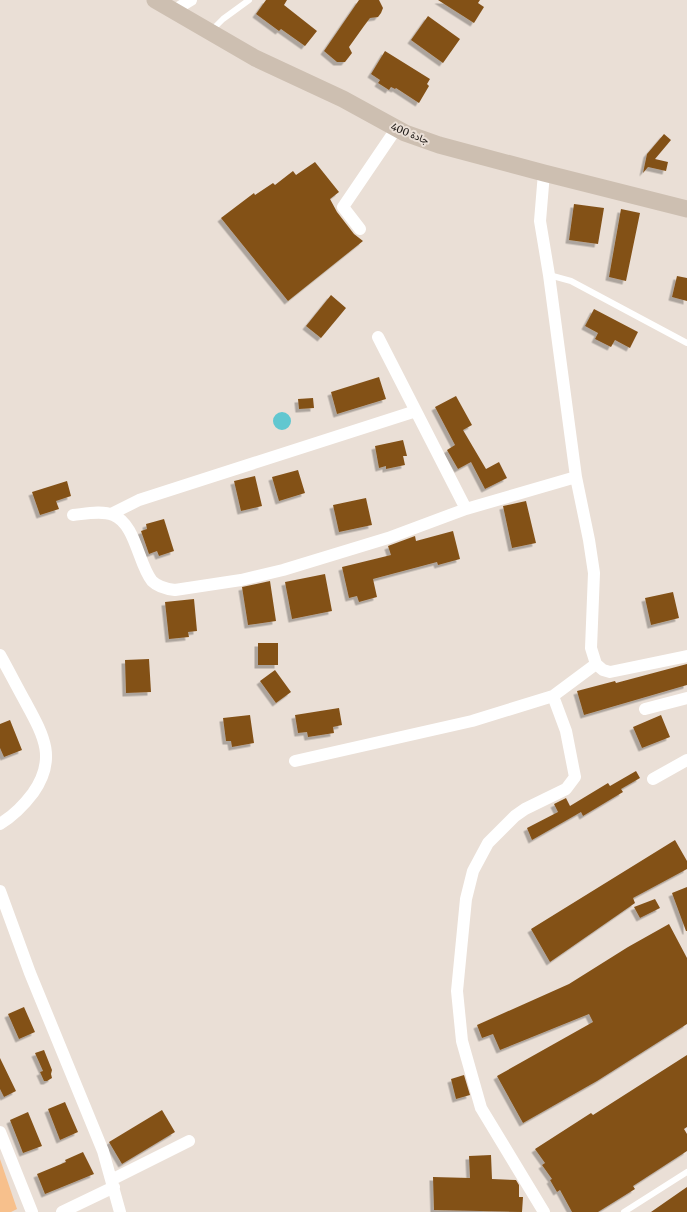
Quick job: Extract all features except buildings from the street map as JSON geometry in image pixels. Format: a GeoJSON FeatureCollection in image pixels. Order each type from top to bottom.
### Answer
{"type":"FeatureCollection","features":[{"type":"Feature","properties":{"kind":"main road","name":"جادة 400"},"geometry":{"type":"LineString","coordinates":[[155,0],[255,58],[343,99],[396,129],[439,145],[687,209]]}},
{"type":"Feature","properties":{"kind":"street"},"geometry":{"type":"LineString","coordinates":[[173,11],[191,0]]}},
{"type":"Feature","properties":{"kind":"street"},"geometry":{"type":"LineString","coordinates":[[360,229],[343,207],[396,129]]}},
{"type":"Feature","properties":{"kind":"street"},"geometry":{"type":"LineString","coordinates":[[544,173],[540,221],[549,275],[576,476],[594,573],[591,648],[596,664],[603,670],[610,672],[687,656]]}},
{"type":"Feature","properties":{"kind":"street"},"geometry":{"type":"LineString","coordinates":[[378,337],[466,509]]}},
{"type":"Feature","properties":{"kind":"street"},"geometry":{"type":"LineString","coordinates":[[73,515],[111,514],[139,500],[416,411]]}},
{"type":"Feature","properties":{"kind":"street"},"geometry":{"type":"LineString","coordinates":[[111,514],[120,519],[129,531],[152,580],[165,589],[175,590],[241,580],[283,570],[388,538],[466,509],[576,476]]}},
{"type":"Feature","properties":{"kind":"street"},"geometry":{"type":"LineString","coordinates":[[0,655],[42,733],[46,748],[46,765],[44,775],[26,803],[0,824]]}},
{"type":"Feature","properties":{"kind":"street"},"geometry":{"type":"LineString","coordinates":[[295,761],[472,721],[553,696],[596,664]]}},
{"type":"Feature","properties":{"kind":"street"},"geometry":{"type":"LineString","coordinates":[[544,1212],[481,1108],[462,1041],[457,991],[466,899],[473,871],[488,843],[524,809],[566,790],[575,778],[566,731],[553,696]]}},
{"type":"Feature","properties":{"kind":"street"},"geometry":{"type":"LineString","coordinates":[[645,709],[687,698]]}},
{"type":"Feature","properties":{"kind":"street"},"geometry":{"type":"LineString","coordinates":[[653,780],[687,760]]}},
{"type":"Feature","properties":{"kind":"street"},"geometry":{"type":"LineString","coordinates":[[0,891],[30,973],[103,1151],[120,1212]]}},
{"type":"Feature","properties":{"kind":"street"},"geometry":{"type":"LineString","coordinates":[[0,1132],[32,1212]]}},
{"type":"Feature","properties":{"kind":"street"},"geometry":{"type":"LineString","coordinates":[[62,1212],[189,1141]]}},
{"type":"Feature","properties":{"kind":"lane"},"geometry":{"type":"LineString","coordinates":[[210,32],[223,19],[249,0]]}},
{"type":"Feature","properties":{"kind":"lane"},"geometry":{"type":"LineString","coordinates":[[549,275],[571,281],[687,342]]}},
{"type":"Feature","properties":{"kind":"lane"},"geometry":{"type":"LineString","coordinates":[[624,1212],[687,1172]]}},
{"type":"Feature","properties":{"kind":"shaded area"},"geometry":{"type":"Polygon","coordinates":[[[0,1159],[17,1209],[11,1212],[0,1212],[0,1159]]]}},
{"type":"Feature","properties":{"kind":"water"},"geometry":{"type":"Polygon","coordinates":[[[282,412],[288,415],[291,421],[288,427],[282,430],[276,427],[273,421],[276,415],[282,412]]]}}]}
